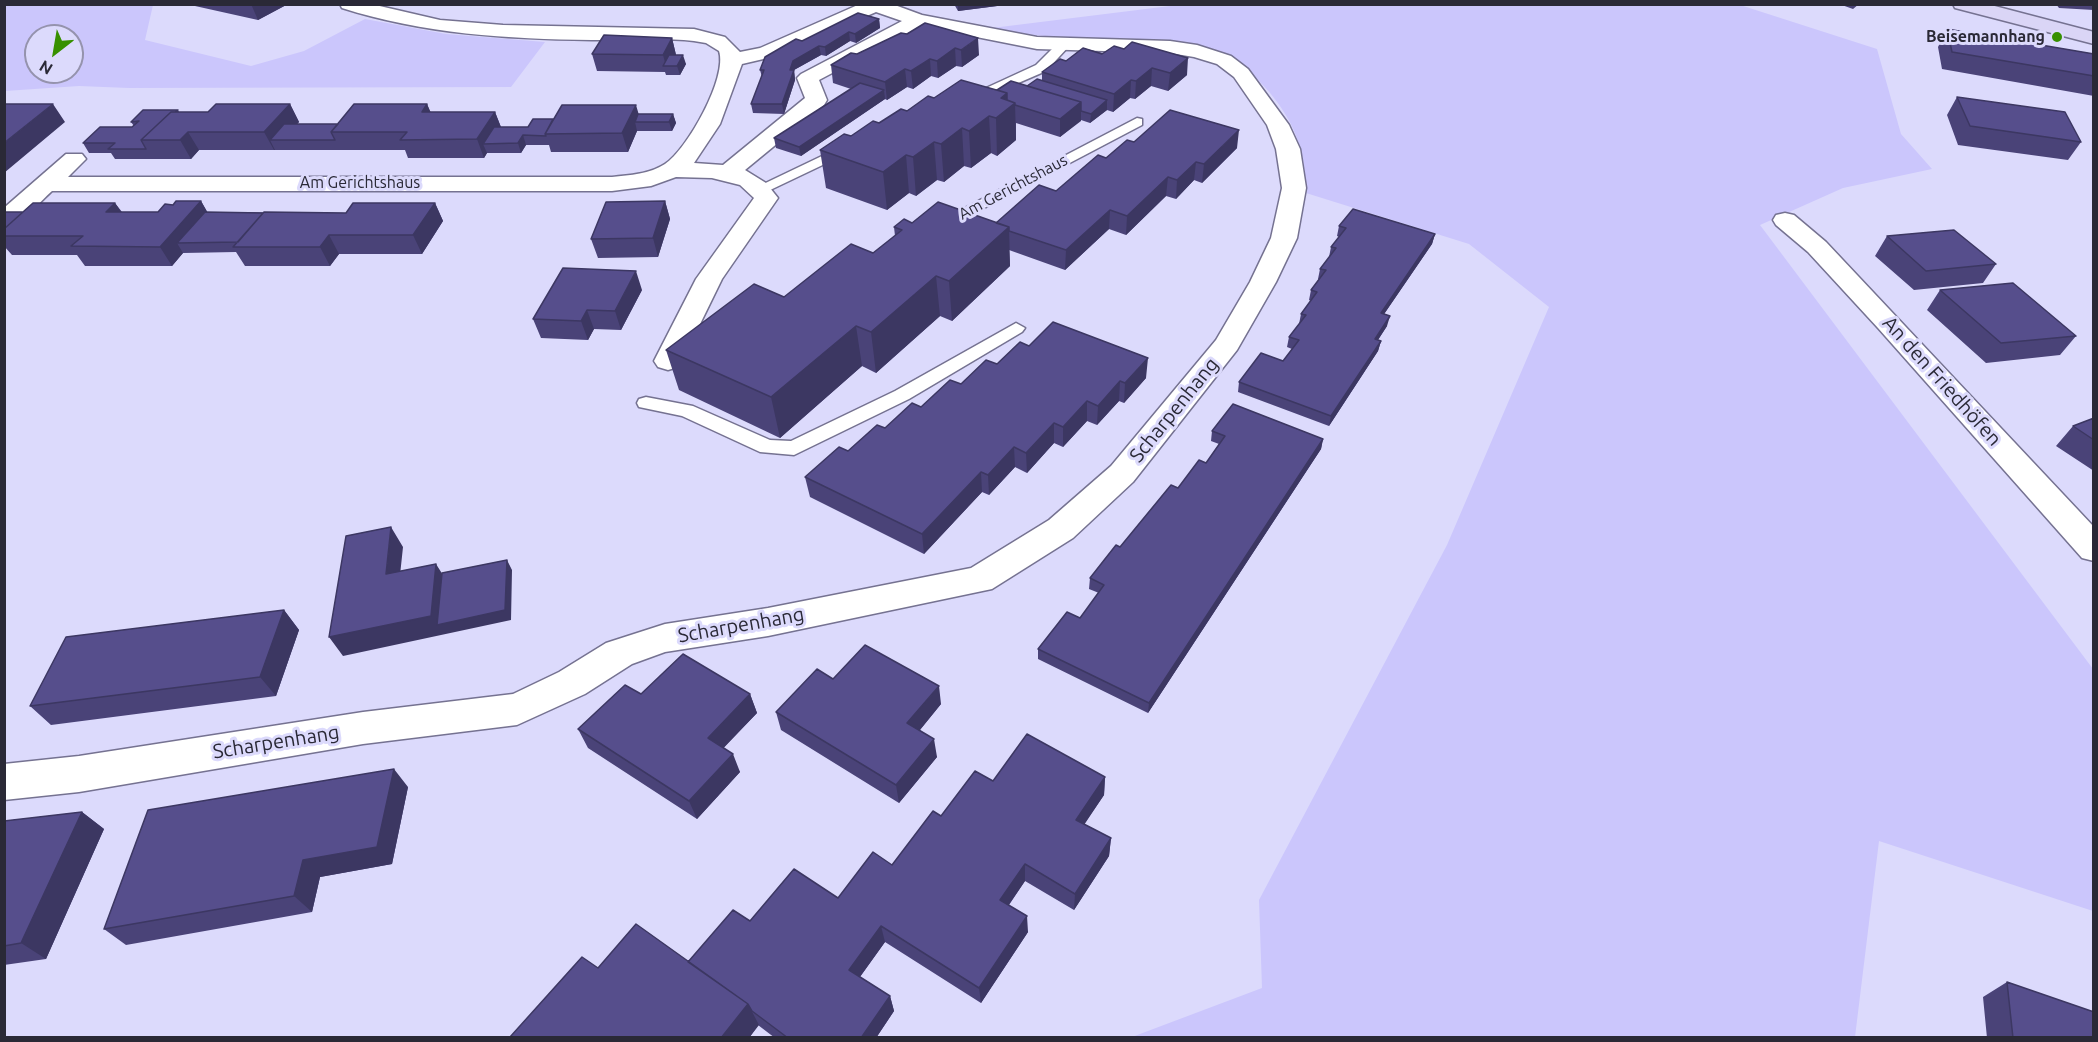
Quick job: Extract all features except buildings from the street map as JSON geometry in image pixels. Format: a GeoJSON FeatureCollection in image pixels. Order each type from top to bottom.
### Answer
{"type":"FeatureCollection","features":[{"type":"Feature","properties":{"kind":"street"},"geometry":{"type":"LineString","coordinates":[[349,4],[421,22],[509,32],[707,37],[727,47],[733,59],[765,53],[876,5],[918,20],[979,33],[1064,45]]}},
{"type":"Feature","properties":{"kind":"street"},"geometry":{"type":"LineString","coordinates":[[1962,4],[2094,38]]}},
{"type":"Feature","properties":{"kind":"street"},"geometry":{"type":"LineString","coordinates":[[730,171],[816,100],[808,78],[836,60],[871,47],[918,20]]}},
{"type":"Feature","properties":{"kind":"street","name":"Scharpenhang"},"geometry":{"type":"LineString","coordinates":[[4,782],[79,774],[363,728],[517,709],[572,683],[619,653],[665,638],[768,622],[980,580],[1061,529],[1122,474],[1227,344],[1263,282],[1284,238],[1291,215],[1294,188],[1288,149],[1278,125],[1241,73],[1224,60],[1170,47],[1064,45]]}},
{"type":"Feature","properties":{"kind":"street","name":"Am Gerichtshaus"},"geometry":{"type":"LineString","coordinates":[[46,184],[612,184],[651,179],[673,170],[689,158],[699,145],[733,59]]}},
{"type":"Feature","properties":{"kind":"street"},"geometry":{"type":"LineString","coordinates":[[14,212],[74,159]]}},
{"type":"Feature","properties":{"kind":"street","name":"Am Gerichtshaus"},"geometry":{"type":"LineString","coordinates":[[673,170],[730,171],[760,189]]}},
{"type":"Feature","properties":{"kind":"street"},"geometry":{"type":"LineString","coordinates":[[668,361],[698,320],[709,279],[766,198],[760,189]]}},
{"type":"Feature","properties":{"kind":"street","name":"An den Friedhöfen"},"geometry":{"type":"LineString","coordinates":[[1785,220],[1817,247],[1888,322],[2094,549]]}},
{"type":"Feature","properties":{"kind":"lane"},"geometry":{"type":"LineString","coordinates":[[956,104],[1041,68],[1064,45]]}},
{"type":"Feature","properties":{"kind":"lane","name":"Am Gerichtshaus"},"geometry":{"type":"LineString","coordinates":[[924,233],[1137,122]]}},
{"type":"Feature","properties":{"kind":"lane"},"geometry":{"type":"LineString","coordinates":[[760,189],[858,143]]}},
{"type":"Feature","properties":{"kind":"lane"},"geometry":{"type":"LineString","coordinates":[[646,403],[686,410],[767,447],[794,448],[902,395],[1016,328]]}},
{"type":"Feature","properties":{"kind":"shaded area"},"geometry":{"type":"Polygon","coordinates":[[[5,4],[153,5],[145,40],[251,66],[304,51],[365,19],[446,34],[545,42],[511,87],[129,88],[79,86],[5,91],[5,4]]]}},
{"type":"Feature","properties":{"kind":"shaded area"},"geometry":{"type":"Polygon","coordinates":[[[1186,4],[1737,4],[1877,49],[1901,134],[1932,169],[1843,188],[1760,225],[2093,669],[2093,911],[1879,841],[1855,1037],[1132,1037],[1262,988],[1259,900],[1447,545],[1549,307],[1469,244],[1306,193],[1302,156],[1283,110],[1254,76],[1231,58],[984,29],[1186,4]]]}},
{"type":"Feature","properties":{"kind":"place","name":"Beisemannhang"},"geometry":{"type":"Point","coordinates":[2057,37]}}]}
